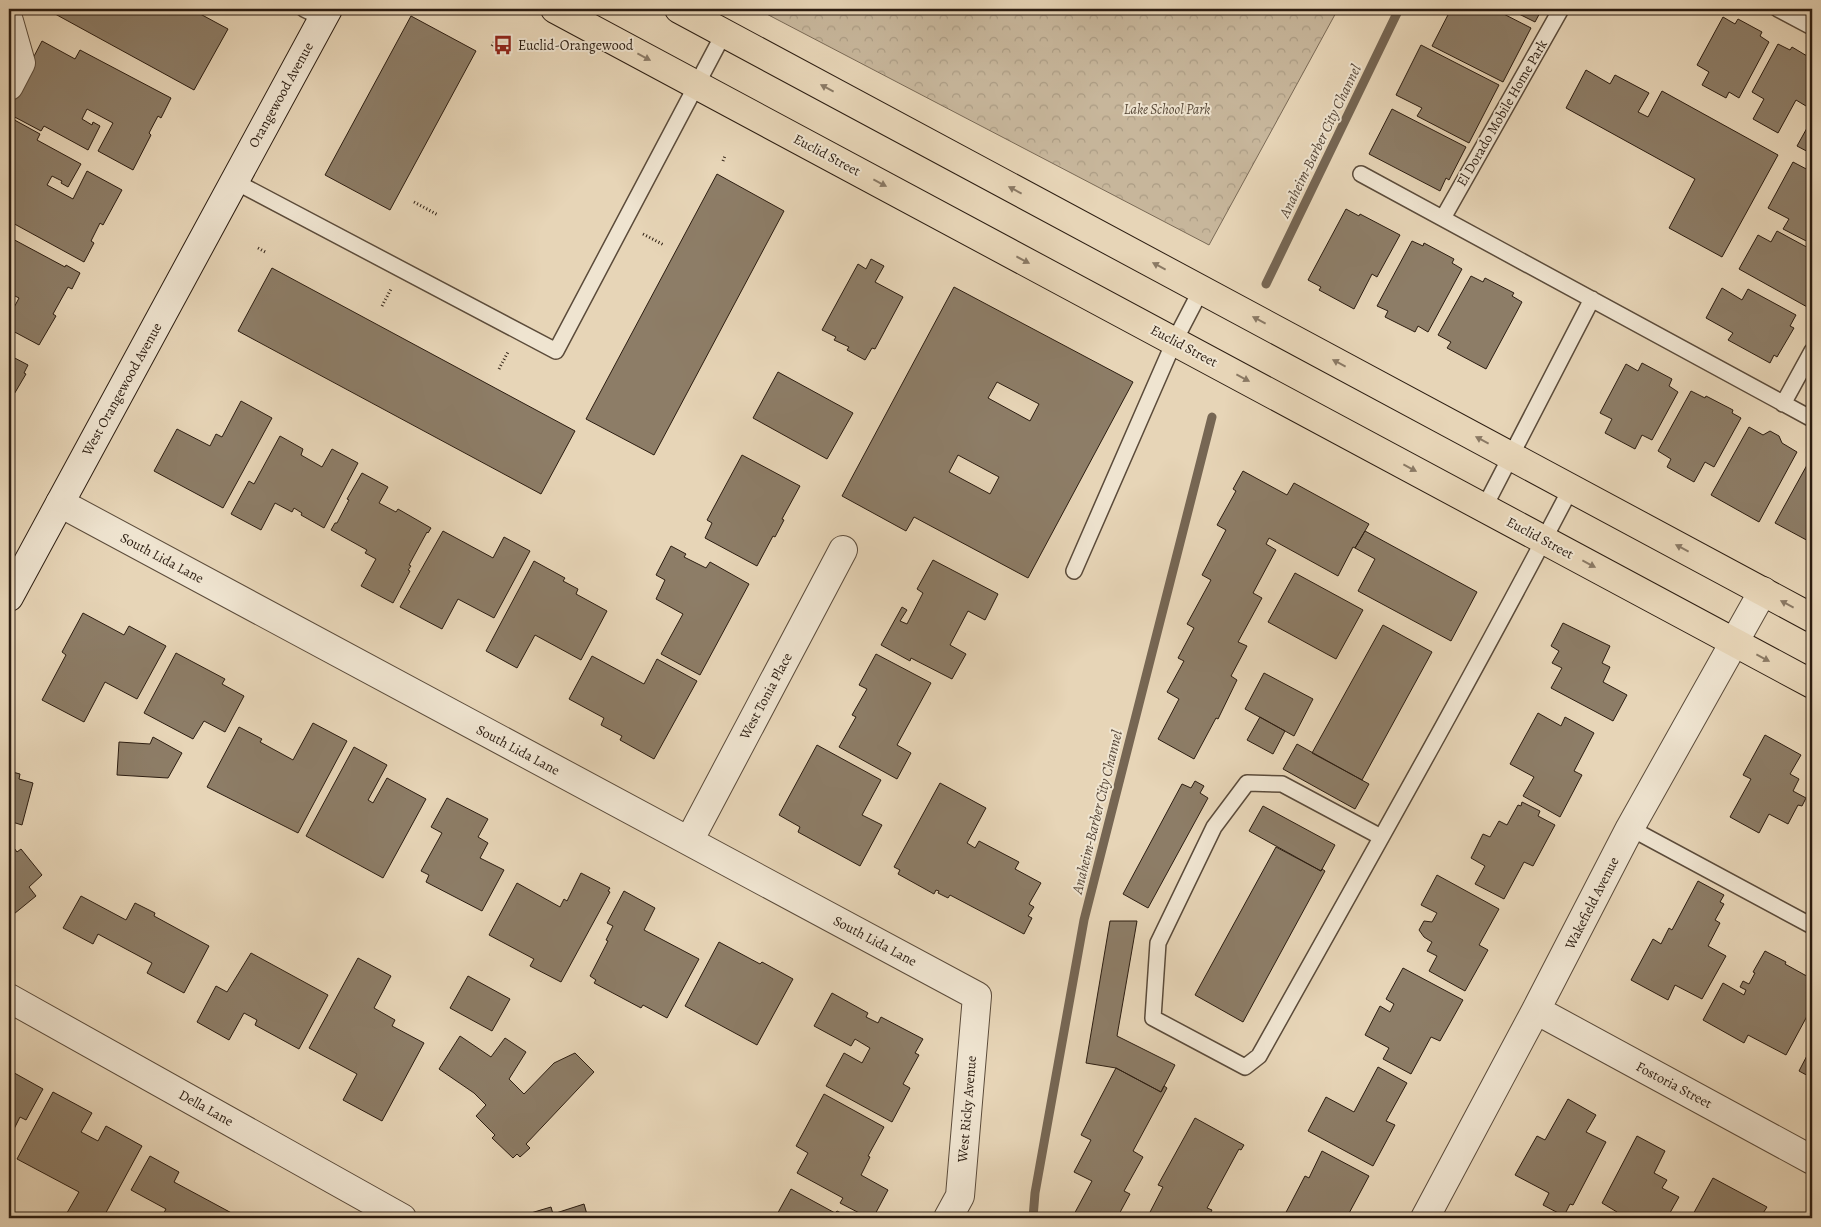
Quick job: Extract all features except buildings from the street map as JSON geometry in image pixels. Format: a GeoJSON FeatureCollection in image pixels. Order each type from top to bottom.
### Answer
{"type":"FeatureCollection","features":[{"type":"Feature","properties":{"kind":"main road","name":"Euclid Street"},"geometry":{"type":"LineString","coordinates":[[555,9],[1812,684]]}},
{"type":"Feature","properties":{"kind":"main road"},"geometry":{"type":"LineString","coordinates":[[679,9],[1812,618]]}},
{"type":"Feature","properties":{"kind":"street","name":"Orangewood Avenue"},"geometry":{"type":"LineString","coordinates":[[234,181],[318,12]]}},
{"type":"Feature","properties":{"kind":"street"},"geometry":{"type":"LineString","coordinates":[[9,21],[21,63],[9,86]]}},
{"type":"Feature","properties":{"kind":"street","name":"West Orangewood Avenue"},"geometry":{"type":"LineString","coordinates":[[9,597],[234,181]]}},
{"type":"Feature","properties":{"kind":"street","name":"South Lida Lane"},"geometry":{"type":"LineString","coordinates":[[60,503],[977,996]]}},
{"type":"Feature","properties":{"kind":"street","name":"West Tonia Place"},"geometry":{"type":"LineString","coordinates":[[689,841],[843,550]]}},
{"type":"Feature","properties":{"kind":"street","name":"Wakefield Avenue"},"geometry":{"type":"LineString","coordinates":[[1425,1218],[1630,828],[1763,591]]}},
{"type":"Feature","properties":{"kind":"street","name":"West Ricky Avenue"},"geometry":{"type":"LineString","coordinates":[[948,1218],[960,1196],[977,996]]}},
{"type":"Feature","properties":{"kind":"street","name":"Della Lane"},"geometry":{"type":"LineString","coordinates":[[9,998],[402,1218]]}},
{"type":"Feature","properties":{"kind":"street","name":"Fostoria Street"},"geometry":{"type":"LineString","coordinates":[[1536,1010],[1812,1160]]}},
{"type":"Feature","properties":{"kind":"lane","name":"El Dorado Mobile Home Park"},"geometry":{"type":"LineString","coordinates":[[1443,218],[1561,9]]}},
{"type":"Feature","properties":{"kind":"lane"},"geometry":{"type":"LineString","coordinates":[[1778,9],[1812,27]]}},
{"type":"Feature","properties":{"kind":"lane"},"geometry":{"type":"LineString","coordinates":[[234,181],[556,351],[724,33]]}},
{"type":"Feature","properties":{"kind":"lane"},"geometry":{"type":"LineString","coordinates":[[1362,174],[1812,419]]}},
{"type":"Feature","properties":{"kind":"lane"},"geometry":{"type":"LineString","coordinates":[[1074,570],[1174,342],[1202,290]]}},
{"type":"Feature","properties":{"kind":"lane"},"geometry":{"type":"LineString","coordinates":[[1484,508],[1592,300]]}},
{"type":"Feature","properties":{"kind":"lane"},"geometry":{"type":"LineString","coordinates":[[1783,404],[1812,351]]}},
{"type":"Feature","properties":{"kind":"lane"},"geometry":{"type":"LineString","coordinates":[[1381,837],[1282,784],[1248,783],[1214,827],[1158,943],[1153,1018],[1244,1068],[1259,1056],[1381,837],[1571,488]]}},
{"type":"Feature","properties":{"kind":"lane"},"geometry":{"type":"LineString","coordinates":[[1630,828],[1812,926]]}},
{"type":"Feature","properties":{"kind":"path"},"geometry":{"type":"LineString","coordinates":[[492,46],[495,41]]}},
{"type":"Feature","properties":{"kind":"path"},"geometry":{"type":"LineString","coordinates":[[723,161],[725,156]]}},
{"type":"Feature","properties":{"kind":"path"},"geometry":{"type":"LineString","coordinates":[[414,202],[438,215]]}},
{"type":"Feature","properties":{"kind":"path"},"geometry":{"type":"LineString","coordinates":[[643,234],[664,245]]}},
{"type":"Feature","properties":{"kind":"path"},"geometry":{"type":"LineString","coordinates":[[258,248],[267,253]]}},
{"type":"Feature","properties":{"kind":"path"},"geometry":{"type":"LineString","coordinates":[[382,306],[393,284]]}},
{"type":"Feature","properties":{"kind":"path"},"geometry":{"type":"LineString","coordinates":[[499,369],[510,348]]}},
{"type":"Feature","properties":{"kind":"green space","name":"Lake School Park"},"geometry":{"type":"Polygon","coordinates":[[[757,9],[1338,9],[1209,245],[757,9]]]}},
{"type":"Feature","properties":{"kind":"waterway","name":"Anaheim-Barber City Channel"},"geometry":{"type":"LineString","coordinates":[[1266,284],[1399,9]]}},
{"type":"Feature","properties":{"kind":"waterway","name":"Anaheim-Barber City Channel"},"geometry":{"type":"LineString","coordinates":[[1033,1218],[1035,1193],[1084,920],[1212,417]]}},
{"type":"Feature","properties":{"kind":"place","name":"Euclid-Orangewood"},"geometry":{"type":"Point","coordinates":[503,45]}}]}
